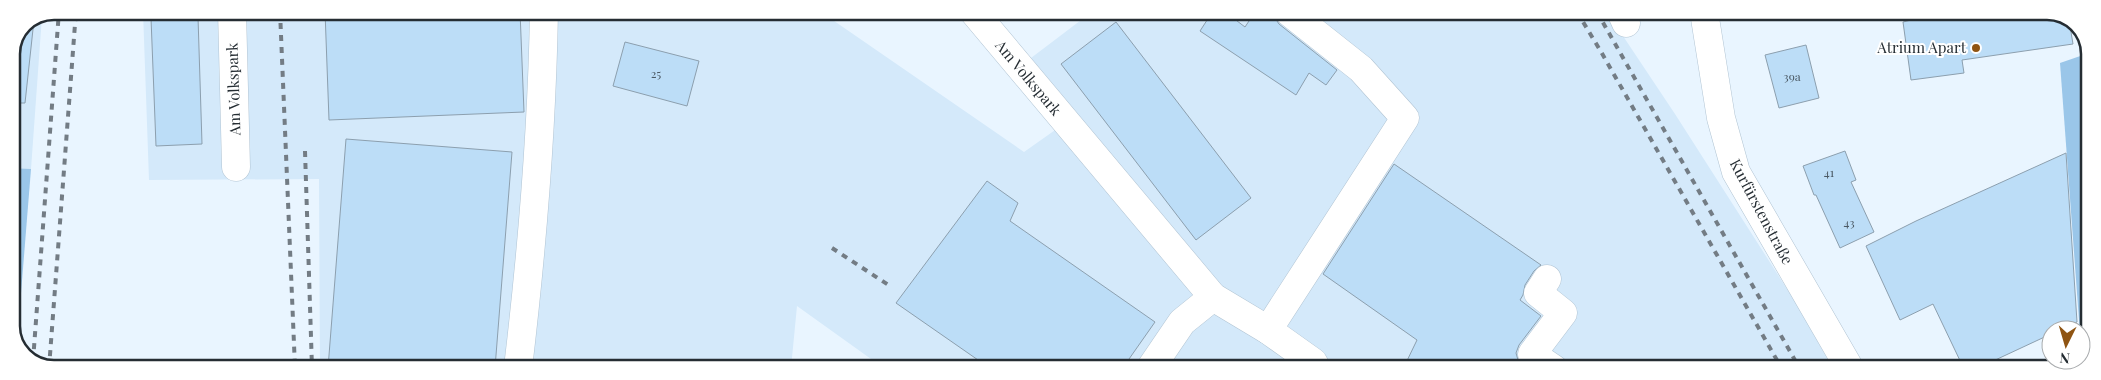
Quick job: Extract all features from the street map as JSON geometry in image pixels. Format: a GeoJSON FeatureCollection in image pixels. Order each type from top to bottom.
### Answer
{"type":"FeatureCollection","features":[{"type":"Feature","properties":{"kind":"street","name":"Am Volkspark"},"geometry":{"type":"LineString","coordinates":[[232,20],[236,167]]}},
{"type":"Feature","properties":{"kind":"street"},"geometry":{"type":"LineString","coordinates":[[519,360],[538,164],[543,88],[544,20]]}},
{"type":"Feature","properties":{"kind":"street","name":"Am Volkspark"},"geometry":{"type":"LineString","coordinates":[[980,20],[1064,122],[1213,297],[1268,330],[1310,360]]}},
{"type":"Feature","properties":{"kind":"street"},"geometry":{"type":"LineString","coordinates":[[1268,330],[1405,118],[1361,69],[1298,20]]}},
{"type":"Feature","properties":{"kind":"street","name":"Kurfürstenstraße"},"geometry":{"type":"LineString","coordinates":[[1705,20],[1721,118],[1736,172],[1845,360]]}},
{"type":"Feature","properties":{"kind":"street"},"geometry":{"type":"LineString","coordinates":[[1541,360],[1532,354],[1562,313],[1538,293],[1547,279]]}},
{"type":"Feature","properties":{"kind":"street"},"geometry":{"type":"LineString","coordinates":[[1156,360],[1182,322],[1213,297]]}},
{"type":"Feature","properties":{"kind":"shaded area"},"geometry":{"type":"Polygon","coordinates":[[[143,20],[833,20],[1024,152],[1075,116],[1031,58],[1081,20],[1612,20],[1796,303],[1828,360],[872,360],[797,306],[792,360],[320,360],[319,179],[149,180],[143,20]]]}},
{"type":"Feature","properties":{"kind":"shaded area"},"geometry":{"type":"Polygon","coordinates":[[[42,23],[31,169],[20,168],[20,54],[26,35],[35,26],[42,23]]]}},
{"type":"Feature","properties":{"kind":"shaded area"},"geometry":{"type":"Polygon","coordinates":[[[2081,56],[2081,320],[2079,320],[2060,63],[2081,56]]]}},
{"type":"Feature","properties":{"kind":"shaded area"},"geometry":{"type":"Polygon","coordinates":[[[20,168],[31,169],[20,306],[20,168]]]}},
{"type":"Feature","properties":{"kind":"building"},"geometry":{"type":"Polygon","coordinates":[[[151,20],[198,20],[202,144],[156,146],[151,20]]]}},
{"type":"Feature","properties":{"kind":"building"},"geometry":{"type":"Polygon","coordinates":[[[325,20],[520,20],[524,112],[329,120],[325,20]]]}},
{"type":"Feature","properties":{"kind":"building"},"geometry":{"type":"Polygon","coordinates":[[[1207,20],[1236,20],[1245,27],[1250,20],[1276,20],[1337,70],[1326,85],[1309,73],[1296,95],[1200,31],[1207,20]]]}},
{"type":"Feature","properties":{"kind":"building","name":"Atrium Apart"},"geometry":{"type":"Polygon","coordinates":[[[1911,20],[2051,20],[2071,30],[2073,44],[1962,60],[1964,73],[1911,80],[1903,22],[1911,20]]]}},
{"type":"Feature","properties":{"kind":"building"},"geometry":{"type":"Polygon","coordinates":[[[1116,22],[1251,198],[1196,240],[1061,64],[1116,22]]]}},
{"type":"Feature","properties":{"kind":"building"},"geometry":{"type":"Polygon","coordinates":[[[33,27],[25,103],[20,103],[20,54],[23,41],[33,27]]]}},
{"type":"Feature","properties":{"kind":"building"},"geometry":{"type":"Polygon","coordinates":[[[625,42],[699,61],[687,106],[613,86],[625,42]]]}},
{"type":"Feature","properties":{"kind":"building"},"geometry":{"type":"Polygon","coordinates":[[[1806,45],[1819,98],[1779,108],[1765,55],[1806,45]]]}},
{"type":"Feature","properties":{"kind":"building"},"geometry":{"type":"Polygon","coordinates":[[[346,139],[512,152],[496,360],[329,360],[346,139]]]}},
{"type":"Feature","properties":{"kind":"building"},"geometry":{"type":"Polygon","coordinates":[[[1845,151],[1856,180],[1851,182],[1874,232],[1840,248],[1816,195],[1814,195],[1803,166],[1845,151]]]}},
{"type":"Feature","properties":{"kind":"building"},"geometry":{"type":"Polygon","coordinates":[[[2066,153],[2077,320],[2041,320],[2041,339],[1995,360],[1960,360],[1933,304],[1900,320],[1866,246],[1916,221],[2066,153]]]}},
{"type":"Feature","properties":{"kind":"building"},"geometry":{"type":"Polygon","coordinates":[[[1394,164],[1541,265],[1534,271],[1525,285],[1520,300],[1541,316],[1519,345],[1516,353],[1518,360],[1407,360],[1417,340],[1323,274],[1394,164]]]}},
{"type":"Feature","properties":{"kind":"building"},"geometry":{"type":"Polygon","coordinates":[[[987,181],[1018,203],[1010,221],[1155,322],[1128,360],[978,360],[896,303],[987,181]]]}},
{"type":"Feature","properties":{"kind":"railway"},"geometry":{"type":"LineString","coordinates":[[34,353],[58,20]]}},
{"type":"Feature","properties":{"kind":"railway"},"geometry":{"type":"LineString","coordinates":[[50,360],[75,20]]}},
{"type":"Feature","properties":{"kind":"railway"},"geometry":{"type":"LineString","coordinates":[[280,20],[295,360]]}},
{"type":"Feature","properties":{"kind":"railway"},"geometry":{"type":"LineString","coordinates":[[1582,20],[1777,360]]}},
{"type":"Feature","properties":{"kind":"railway"},"geometry":{"type":"LineString","coordinates":[[1602,20],[1795,360]]}},
{"type":"Feature","properties":{"kind":"railway"},"geometry":{"type":"LineString","coordinates":[[305,151],[312,360]]}},
{"type":"Feature","properties":{"kind":"railway"},"geometry":{"type":"LineString","coordinates":[[832,248],[890,286]]}},
{"type":"Feature","properties":{"kind":"place","name":"Atrium Apart"},"geometry":{"type":"Point","coordinates":[1976,48]}}]}
